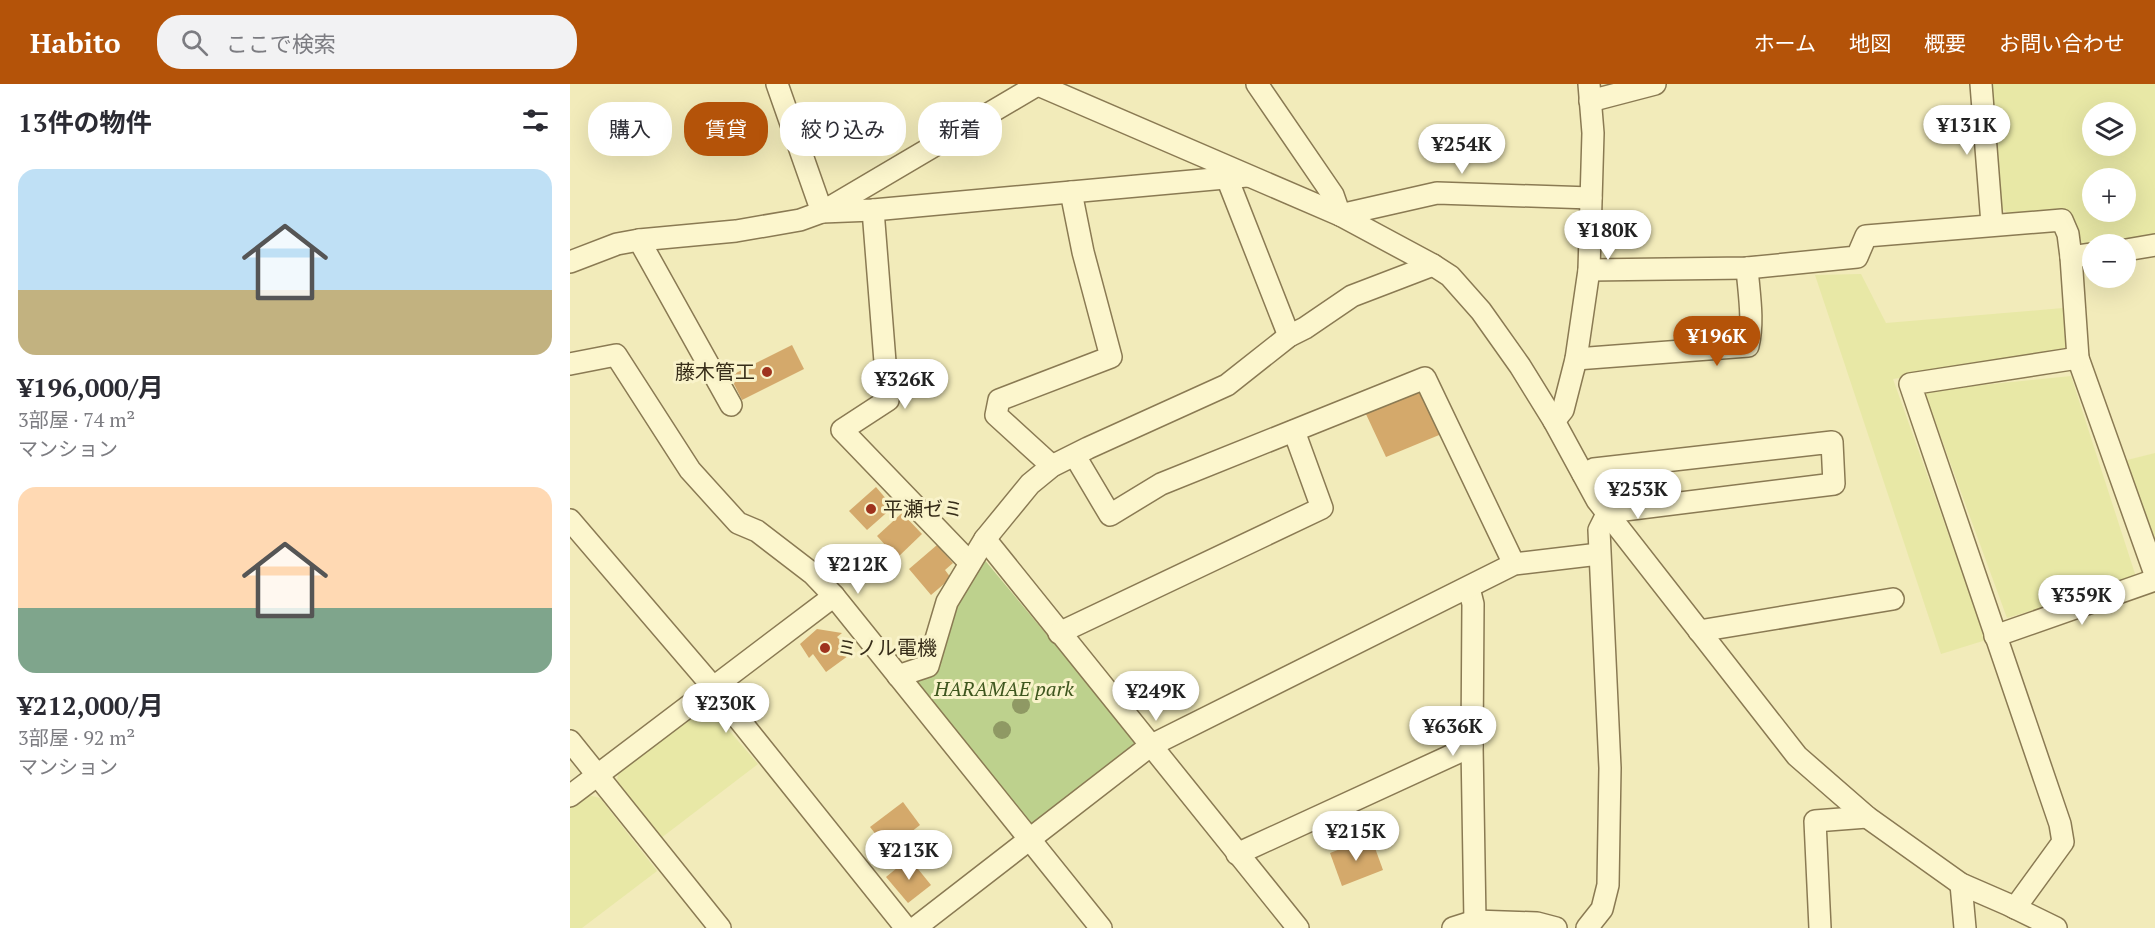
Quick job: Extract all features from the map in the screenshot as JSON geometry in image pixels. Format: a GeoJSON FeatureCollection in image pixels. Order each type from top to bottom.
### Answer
{"type":"FeatureCollection","features":[{"type":"Feature","properties":{"kind":"street"},"geometry":{"type":"LineString","coordinates":[[777,84],[822,212]]}},
{"type":"Feature","properties":{"kind":"street"},"geometry":{"type":"LineString","coordinates":[[570,262],[617,244],[736,231],[800,220],[822,212],[1038,84],[1237,177],[1340,214],[1450,276],[1481,311],[1520,366],[1554,421],[1597,500],[1797,756],[1867,817],[1961,884],[2056,928]]}},
{"type":"Feature","properties":{"kind":"street"},"geometry":{"type":"LineString","coordinates":[[1257,84],[1333,195],[1340,214]]}},
{"type":"Feature","properties":{"kind":"street"},"geometry":{"type":"LineString","coordinates":[[1554,421],[1563,410],[1576,359],[1588,270],[1593,133],[1590,92],[1655,84]]}},
{"type":"Feature","properties":{"kind":"street"},"geometry":{"type":"LineString","coordinates":[[1981,84],[1992,224]]}},
{"type":"Feature","properties":{"kind":"street"},"geometry":{"type":"LineString","coordinates":[[822,212],[873,210],[1237,177]]}},
{"type":"Feature","properties":{"kind":"street"},"geometry":{"type":"LineString","coordinates":[[1237,177],[1289,336]]}},
{"type":"Feature","properties":{"kind":"street"},"geometry":{"type":"LineString","coordinates":[[1053,466],[996,415],[999,400],[1111,357],[1083,252],[1071,192]]}},
{"type":"Feature","properties":{"kind":"street"},"geometry":{"type":"LineString","coordinates":[[1340,214],[1437,193],[1591,198]]}},
{"type":"Feature","properties":{"kind":"street"},"geometry":{"type":"LineString","coordinates":[[873,210],[888,400],[842,430],[970,563]]}},
{"type":"Feature","properties":{"kind":"street"},"geometry":{"type":"LineString","coordinates":[[1588,270],[1747,268],[1857,256],[1866,236],[2062,220],[2068,234],[2071,257],[2078,358],[2155,574]]}},
{"type":"Feature","properties":{"kind":"street"},"geometry":{"type":"LineString","coordinates":[[639,240],[731,405]]}},
{"type":"Feature","properties":{"kind":"street"},"geometry":{"type":"LineString","coordinates":[[2136,248],[2155,245]]}},
{"type":"Feature","properties":{"kind":"street"},"geometry":{"type":"LineString","coordinates":[[2071,257],[2082,255]]}},
{"type":"Feature","properties":{"kind":"street"},"geometry":{"type":"LineString","coordinates":[[898,676],[928,666],[947,602],[985,539],[1030,484],[1053,466],[1227,385],[1289,336],[1305,328],[1352,296],[1432,265]]}},
{"type":"Feature","properties":{"kind":"street"},"geometry":{"type":"LineString","coordinates":[[1576,359],[1748,346],[1751,320],[1747,268]]}},
{"type":"Feature","properties":{"kind":"street"},"geometry":{"type":"LineString","coordinates":[[570,364],[616,355],[690,470],[738,523],[757,531],[813,574],[834,596],[1101,928]]}},
{"type":"Feature","properties":{"kind":"street"},"geometry":{"type":"LineString","coordinates":[[2015,908],[2063,842],[2060,824],[1910,384],[2078,358]]}},
{"type":"Feature","properties":{"kind":"street"},"geometry":{"type":"LineString","coordinates":[[1075,456],[1110,514],[1161,484],[1425,378],[1514,564]]}},
{"type":"Feature","properties":{"kind":"street"},"geometry":{"type":"LineString","coordinates":[[1059,633],[1322,508],[1294,431]]}},
{"type":"Feature","properties":{"kind":"street"},"geometry":{"type":"LineString","coordinates":[[1583,474],[1594,469],[1832,442],[1834,484],[1608,512]]}},
{"type":"Feature","properties":{"kind":"street"},"geometry":{"type":"LineString","coordinates":[[1587,928],[1602,909],[1608,885],[1610,768],[1599,530],[1608,512]]}},
{"type":"Feature","properties":{"kind":"street"},"geometry":{"type":"LineString","coordinates":[[570,520],[713,687],[906,928]]}},
{"type":"Feature","properties":{"kind":"street"},"geometry":{"type":"LineString","coordinates":[[985,539],[1298,928]]}},
{"type":"Feature","properties":{"kind":"street"},"geometry":{"type":"LineString","coordinates":[[915,928],[1150,746],[1514,564],[1599,554]]}},
{"type":"Feature","properties":{"kind":"street"},"geometry":{"type":"LineString","coordinates":[[1995,636],[2155,580]]}},
{"type":"Feature","properties":{"kind":"street"},"geometry":{"type":"LineString","coordinates":[[1469,588],[1473,604],[1472,746],[1475,921]]}},
{"type":"Feature","properties":{"kind":"street"},"geometry":{"type":"LineString","coordinates":[[570,796],[834,596]]}},
{"type":"Feature","properties":{"kind":"street"},"geometry":{"type":"LineString","coordinates":[[1700,631],[1893,598]]}},
{"type":"Feature","properties":{"kind":"street"},"geometry":{"type":"LineString","coordinates":[[570,741],[720,928]]}},
{"type":"Feature","properties":{"kind":"street"},"geometry":{"type":"LineString","coordinates":[[1237,854],[1472,746]]}},
{"type":"Feature","properties":{"kind":"street"},"geometry":{"type":"LineString","coordinates":[[1821,928],[1815,821],[1867,817]]}},
{"type":"Feature","properties":{"kind":"street"},"geometry":{"type":"LineString","coordinates":[[1961,884],[1965,928]]}},
{"type":"Feature","properties":{"kind":"street"},"geometry":{"type":"LineString","coordinates":[[1453,928],[1475,921],[1538,923],[1556,928]]}},
{"type":"Feature","properties":{"kind":"green space"},"geometry":{"type":"Polygon","coordinates":[[[1989,84],[2155,84],[2155,235],[2136,238],[2136,234],[2082,234],[2082,244],[2078,241],[2072,216],[2009,214],[2001,208],[1989,84]]]}},
{"type":"Feature","properties":{"kind":"green space"},"geometry":{"type":"Polygon","coordinates":[[[1861,274],[1886,323],[2063,308],[2066,351],[1893,379],[1986,640],[1941,654],[1815,275],[1861,274]]]}},
{"type":"Feature","properties":{"kind":"green space"},"geometry":{"type":"Polygon","coordinates":[[[2071,376],[2137,580],[2007,618],[1924,391],[2071,376]]]}},
{"type":"Feature","properties":{"kind":"green space"},"geometry":{"type":"Polygon","coordinates":[[[2155,453],[2155,545],[2123,461],[2155,453]]]}},
{"type":"Feature","properties":{"kind":"green space","name":"HARAMAE park"},"geometry":{"type":"Polygon","coordinates":[[[983,558],[1136,742],[1034,826],[907,681],[983,558]]]}},
{"type":"Feature","properties":{"kind":"green space"},"geometry":{"type":"Polygon","coordinates":[[[702,707],[713,712],[758,764],[661,838],[617,781],[619,768],[702,707]]]}},
{"type":"Feature","properties":{"kind":"green space"},"geometry":{"type":"Polygon","coordinates":[[[584,794],[600,798],[657,871],[582,928],[570,928],[570,806],[584,794]]]}},
{"type":"Feature","properties":{"kind":"building","name":"藤木管工"},"geometry":{"type":"Polygon","coordinates":[[[792,345],[804,369],[742,400],[730,376],[792,345]]]}},
{"type":"Feature","properties":{"kind":"building"},"geometry":{"type":"Polygon","coordinates":[[[1425,389],[1444,433],[1386,457],[1365,412],[1425,389]]]}},
{"type":"Feature","properties":{"kind":"building","name":"平瀬ゼミ"},"geometry":{"type":"Polygon","coordinates":[[[876,487],[893,507],[867,530],[849,511],[876,487]]]}},
{"type":"Feature","properties":{"kind":"building"},"geometry":{"type":"Polygon","coordinates":[[[902,513],[922,534],[897,558],[877,536],[902,513]]]}},
{"type":"Feature","properties":{"kind":"building"},"geometry":{"type":"Polygon","coordinates":[[[937,545],[953,563],[945,570],[951,578],[931,595],[909,569],[937,545]]]}},
{"type":"Feature","properties":{"kind":"building","name":"ミノル電機"},"geometry":{"type":"Polygon","coordinates":[[[817,629],[842,633],[837,637],[852,653],[826,672],[813,654],[809,658],[800,644],[817,629]]]}},
{"type":"Feature","properties":{"kind":"building"},"geometry":{"type":"Polygon","coordinates":[[[903,802],[920,825],[888,850],[870,827],[903,802]]]}},
{"type":"Feature","properties":{"kind":"building"},"geometry":{"type":"Polygon","coordinates":[[[1371,837],[1383,870],[1342,886],[1330,853],[1371,837]]]}},
{"type":"Feature","properties":{"kind":"building"},"geometry":{"type":"Polygon","coordinates":[[[909,858],[931,885],[908,903],[886,877],[909,858]]]}},
{"type":"Feature","properties":{"kind":"place","name":"藤木管工"},"geometry":{"type":"Point","coordinates":[767,372]}},
{"type":"Feature","properties":{"kind":"place","name":"平瀬ゼミ"},"geometry":{"type":"Point","coordinates":[871,509]}},
{"type":"Feature","properties":{"kind":"place","name":"ミノル電機"},"geometry":{"type":"Point","coordinates":[825,648]}}]}
